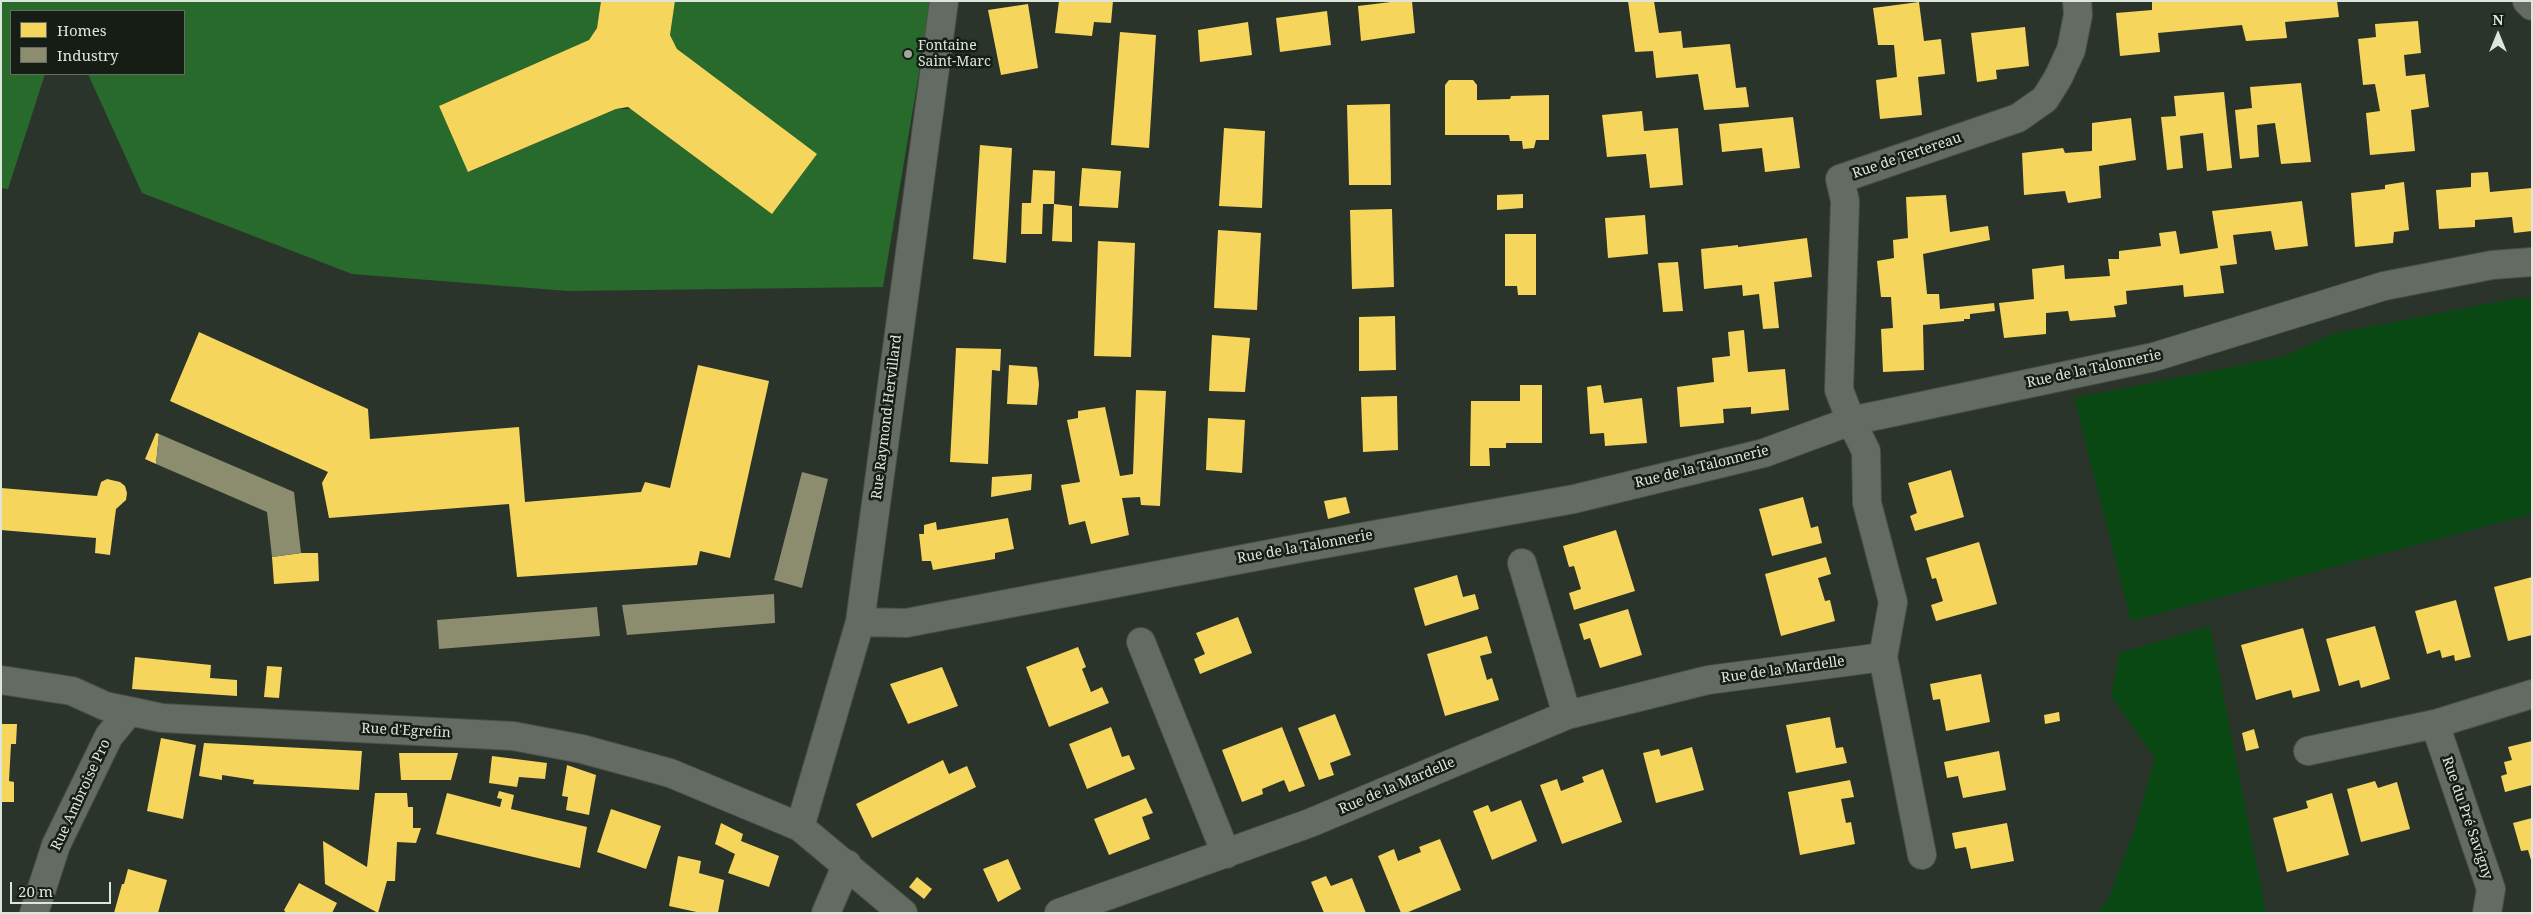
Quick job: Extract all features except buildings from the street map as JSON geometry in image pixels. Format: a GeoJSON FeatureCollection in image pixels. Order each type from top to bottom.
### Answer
{"type":"FeatureCollection","features":[{"type":"Feature","properties":{"kind":"street","name":"Rue Raymond Hervillard"},"geometry":{"type":"LineString","coordinates":[[800,827],[860,622],[944,1]]}},
{"type":"Feature","properties":{"kind":"street","name":"Rue de Tertereau"},"geometry":{"type":"LineString","coordinates":[[1850,421],[1838,390],[1845,200],[1840,178],[2018,118],[2045,99],[2058,78],[2071,50],[2078,15],[2076,1]]}},
{"type":"Feature","properties":{"kind":"street"},"geometry":{"type":"LineString","coordinates":[[2527,1],[2532,6]]}},
{"type":"Feature","properties":{"kind":"street","name":"Rue de la Talonnerie"},"geometry":{"type":"LineString","coordinates":[[860,622],[906,623],[1301,548],[1574,499],[1764,453],[1850,421],[2154,358],[2384,286],[2492,266],[2532,262]]}},
{"type":"Feature","properties":{"kind":"street"},"geometry":{"type":"LineString","coordinates":[[1850,421],[1866,451],[1867,503],[1892,602],[1883,657],[1922,855]]}},
{"type":"Feature","properties":{"kind":"street"},"geometry":{"type":"LineString","coordinates":[[1522,563],[1567,715]]}},
{"type":"Feature","properties":{"kind":"street"},"geometry":{"type":"LineString","coordinates":[[1141,642],[1226,854]]}},
{"type":"Feature","properties":{"kind":"street","name":"Rue de la Mardelle"},"geometry":{"type":"LineString","coordinates":[[1058,913],[1226,854],[1310,822],[1567,715],[1708,680],[1883,657]]}},
{"type":"Feature","properties":{"kind":"street","name":"Rue d'Egrefin"},"geometry":{"type":"LineString","coordinates":[[1,680],[72,691],[106,706],[162,718],[513,736],[582,749],[670,774],[800,827],[847,864],[902,913]]}},
{"type":"Feature","properties":{"kind":"street"},"geometry":{"type":"LineString","coordinates":[[2308,751],[2435,724],[2532,694]]}},
{"type":"Feature","properties":{"kind":"street","name":"Rue Ambroise Pro"},"geometry":{"type":"LineString","coordinates":[[34,913],[56,845],[109,736],[129,712]]}},
{"type":"Feature","properties":{"kind":"street","name":"Rue du Pré Savigny"},"geometry":{"type":"LineString","coordinates":[[2435,724],[2491,889],[2487,913]]}},
{"type":"Feature","properties":{"kind":"street"},"geometry":{"type":"LineString","coordinates":[[826,913],[847,864]]}},
{"type":"Feature","properties":{"kind":"green space"},"geometry":{"type":"Polygon","coordinates":[[[1,1],[601,1],[597,28],[589,40],[439,106],[469,172],[616,109],[631,109],[677,49],[670,35],[675,1],[931,1],[883,287],[568,291],[352,274],[142,193],[88,75],[185,75],[185,10],[10,10],[10,75],[45,75],[8,189],[1,188],[1,1]]]}},
{"type":"Feature","properties":{"kind":"green space"},"geometry":{"type":"Polygon","coordinates":[[[2517,298],[2532,298],[2532,514],[2131,621],[2074,398],[2283,357],[2332,334],[2517,298]]]}},
{"type":"Feature","properties":{"kind":"green space"},"geometry":{"type":"Polygon","coordinates":[[[2210,626],[2266,913],[2098,913],[2108,900],[2135,827],[2155,758],[2111,696],[2119,653],[2210,626]]]}},
{"type":"Feature","properties":{"kind":"place","name":"Fontaine Saint-Marc"},"geometry":{"type":"Point","coordinates":[908,54]}}]}
